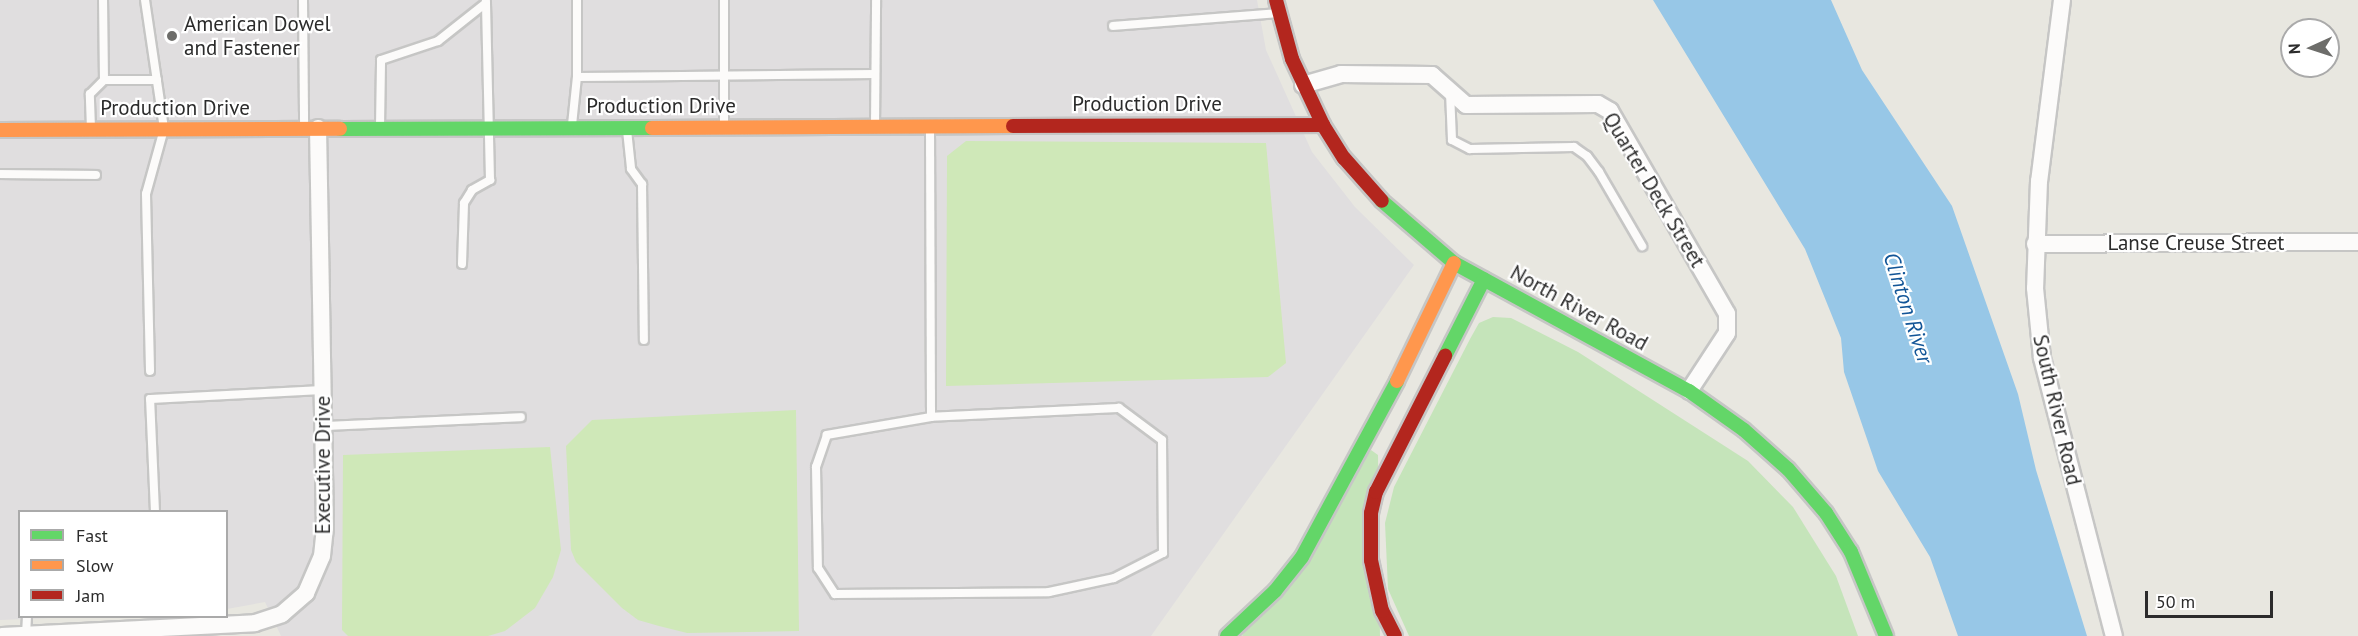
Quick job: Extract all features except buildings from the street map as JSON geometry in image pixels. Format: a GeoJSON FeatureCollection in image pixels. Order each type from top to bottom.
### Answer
{"type":"FeatureCollection","features":[{"type":"Feature","properties":{"kind":"main road","name":"North River Road"},"geometry":{"type":"LineString","coordinates":[[1277,6],[1303,85],[1323,125],[1370,189],[1424,241],[1454,263],[1689,391],[1779,461],[1826,513],[1851,552],[1886,636]]}},
{"type":"Feature","properties":{"kind":"main road","name":"Production Drive"},"geometry":{"type":"LineString","coordinates":[[0,130],[1323,125]]}},
{"type":"Feature","properties":{"kind":"main road"},"geometry":{"type":"LineString","coordinates":[[1227,636],[1275,591],[1302,556],[1402,371],[1454,263]]}},
{"type":"Feature","properties":{"kind":"main road"},"geometry":{"type":"LineString","coordinates":[[1395,636],[1382,610],[1371,560],[1371,513],[1376,492],[1484,279]]}},
{"type":"Feature","properties":{"kind":"street","name":"South River Road"},"geometry":{"type":"LineString","coordinates":[[2062,0],[2039,182],[2035,244],[2042,358],[2114,636]]}},
{"type":"Feature","properties":{"kind":"street","name":"Quarter Deck Street"},"geometry":{"type":"LineString","coordinates":[[1303,85],[1341,74],[1432,75],[1466,105],[1598,104],[1610,111],[1727,314],[1727,333],[1689,391]]}},
{"type":"Feature","properties":{"kind":"street","name":"Executive Drive"},"geometry":{"type":"LineString","coordinates":[[2,636],[159,623],[255,623],[282,614],[300,601],[322,556],[324,426],[311,128]]}},
{"type":"Feature","properties":{"kind":"street","name":"Lanse Creuse Street"},"geometry":{"type":"LineString","coordinates":[[2035,244],[2358,242]]}},
{"type":"Feature","properties":{"kind":"lane"},"geometry":{"type":"LineString","coordinates":[[103,0],[105,80]]}},
{"type":"Feature","properties":{"kind":"lane"},"geometry":{"type":"LineString","coordinates":[[145,0],[164,129],[146,194],[150,371]]}},
{"type":"Feature","properties":{"kind":"lane"},"geometry":{"type":"LineString","coordinates":[[303,0],[311,128]]}},
{"type":"Feature","properties":{"kind":"lane"},"geometry":{"type":"LineString","coordinates":[[572,127],[577,77],[577,0]]}},
{"type":"Feature","properties":{"kind":"lane"},"geometry":{"type":"LineString","coordinates":[[724,0],[724,126]]}},
{"type":"Feature","properties":{"kind":"lane"},"geometry":{"type":"LineString","coordinates":[[875,126],[876,0]]}},
{"type":"Feature","properties":{"kind":"lane"},"geometry":{"type":"LineString","coordinates":[[462,264],[464,204],[471,190],[490,180],[486,2]]}},
{"type":"Feature","properties":{"kind":"lane"},"geometry":{"type":"LineString","coordinates":[[380,128],[381,60],[438,41],[486,2]]}},
{"type":"Feature","properties":{"kind":"lane"},"geometry":{"type":"LineString","coordinates":[[1113,26],[1277,6]]}},
{"type":"Feature","properties":{"kind":"lane"},"geometry":{"type":"LineString","coordinates":[[577,77],[876,74]]}},
{"type":"Feature","properties":{"kind":"lane"},"geometry":{"type":"LineString","coordinates":[[91,129],[90,94],[105,80],[157,80]]}},
{"type":"Feature","properties":{"kind":"lane"},"geometry":{"type":"LineString","coordinates":[[1450,92],[1452,140],[1470,149],[1574,147],[1587,156],[1599,172],[1642,246]]}},
{"type":"Feature","properties":{"kind":"lane"},"geometry":{"type":"LineString","coordinates":[[930,126],[931,417]]}},
{"type":"Feature","properties":{"kind":"lane"},"geometry":{"type":"LineString","coordinates":[[627,127],[631,169],[642,184],[644,340]]}},
{"type":"Feature","properties":{"kind":"lane"},"geometry":{"type":"LineString","coordinates":[[0,174],[96,176]]}},
{"type":"Feature","properties":{"kind":"lane"},"geometry":{"type":"LineString","coordinates":[[155,510],[150,399],[323,390]]}},
{"type":"Feature","properties":{"kind":"lane"},"geometry":{"type":"LineString","coordinates":[[1119,408],[1162,440],[1163,553],[1114,578],[1048,592],[835,594],[818,568],[816,467],[827,435],[931,417],[1119,408]]}},
{"type":"Feature","properties":{"kind":"lane"},"geometry":{"type":"LineString","coordinates":[[324,426],[521,417]]}},
{"type":"Feature","properties":{"kind":"lane"},"geometry":{"type":"LineString","coordinates":[[26,635],[27,618]]}},
{"type":"Feature","properties":{"kind":"shaded area"},"geometry":{"type":"Polygon","coordinates":[[[0,0],[1257,0],[1266,50],[1312,152],[1355,207],[1414,265],[1151,636],[281,636],[265,602],[228,609],[228,510],[18,510],[18,618],[52,618],[0,620],[0,0]]]}},
{"type":"Feature","properties":{"kind":"green space"},"geometry":{"type":"Polygon","coordinates":[[[966,141],[1266,143],[1286,363],[1268,377],[946,386],[947,156],[966,141]]]}},
{"type":"Feature","properties":{"kind":"green space"},"geometry":{"type":"Polygon","coordinates":[[[1493,317],[1511,318],[1578,352],[1748,461],[1793,507],[1836,576],[1858,636],[1409,636],[1388,589],[1385,523],[1394,487],[1479,323],[1493,317]]]}},
{"type":"Feature","properties":{"kind":"green space"},"geometry":{"type":"Polygon","coordinates":[[[796,410],[799,631],[687,633],[638,620],[622,608],[576,562],[571,550],[566,446],[592,420],[796,410]]]}},
{"type":"Feature","properties":{"kind":"green space"},"geometry":{"type":"Polygon","coordinates":[[[550,447],[561,550],[553,577],[535,608],[505,631],[488,636],[348,636],[342,630],[343,455],[550,447]]]}},
{"type":"Feature","properties":{"kind":"green space"},"geometry":{"type":"Polygon","coordinates":[[[1371,450],[1378,455],[1380,636],[1242,636],[1371,450]]]}},
{"type":"Feature","properties":{"kind":"water","name":"Clinton River"},"geometry":{"type":"Polygon","coordinates":[[[1653,0],[1831,0],[1862,70],[1952,206],[2018,394],[2036,470],[2087,636],[1958,636],[1930,557],[1878,471],[1844,372],[1841,338],[1805,249],[1653,0]]]}},
{"type":"Feature","properties":{"kind":"traffic: fast"},"geometry":{"type":"LineString","coordinates":[[340,129],[652,128]]}},
{"type":"Feature","properties":{"kind":"traffic: fast"},"geometry":{"type":"LineString","coordinates":[[1382,201],[1454,263],[1689,391],[1744,430],[1788,469],[1826,513],[1851,552],[1886,636]]}},
{"type":"Feature","properties":{"kind":"traffic: fast"},"geometry":{"type":"LineString","coordinates":[[1445,356],[1484,279]]}},
{"type":"Feature","properties":{"kind":"traffic: fast"},"geometry":{"type":"LineString","coordinates":[[1227,636],[1275,591],[1302,557],[1397,381]]}},
{"type":"Feature","properties":{"kind":"traffic: slow"},"geometry":{"type":"LineString","coordinates":[[652,128],[1013,126]]}},
{"type":"Feature","properties":{"kind":"traffic: slow"},"geometry":{"type":"LineString","coordinates":[[0,130],[340,129]]}},
{"type":"Feature","properties":{"kind":"traffic: slow"},"geometry":{"type":"LineString","coordinates":[[1397,381],[1454,263]]}},
{"type":"Feature","properties":{"kind":"traffic: jam"},"geometry":{"type":"LineString","coordinates":[[1276,0],[1292,59],[1323,125],[1344,158],[1382,201]]}},
{"type":"Feature","properties":{"kind":"traffic: jam"},"geometry":{"type":"LineString","coordinates":[[1013,126],[1323,125]]}},
{"type":"Feature","properties":{"kind":"traffic: jam"},"geometry":{"type":"LineString","coordinates":[[1395,636],[1382,611],[1371,560],[1371,513],[1376,492],[1445,356]]}},
{"type":"Feature","properties":{"kind":"place","name":"American Dowel and Fastener"},"geometry":{"type":"Point","coordinates":[172,36]}}]}
